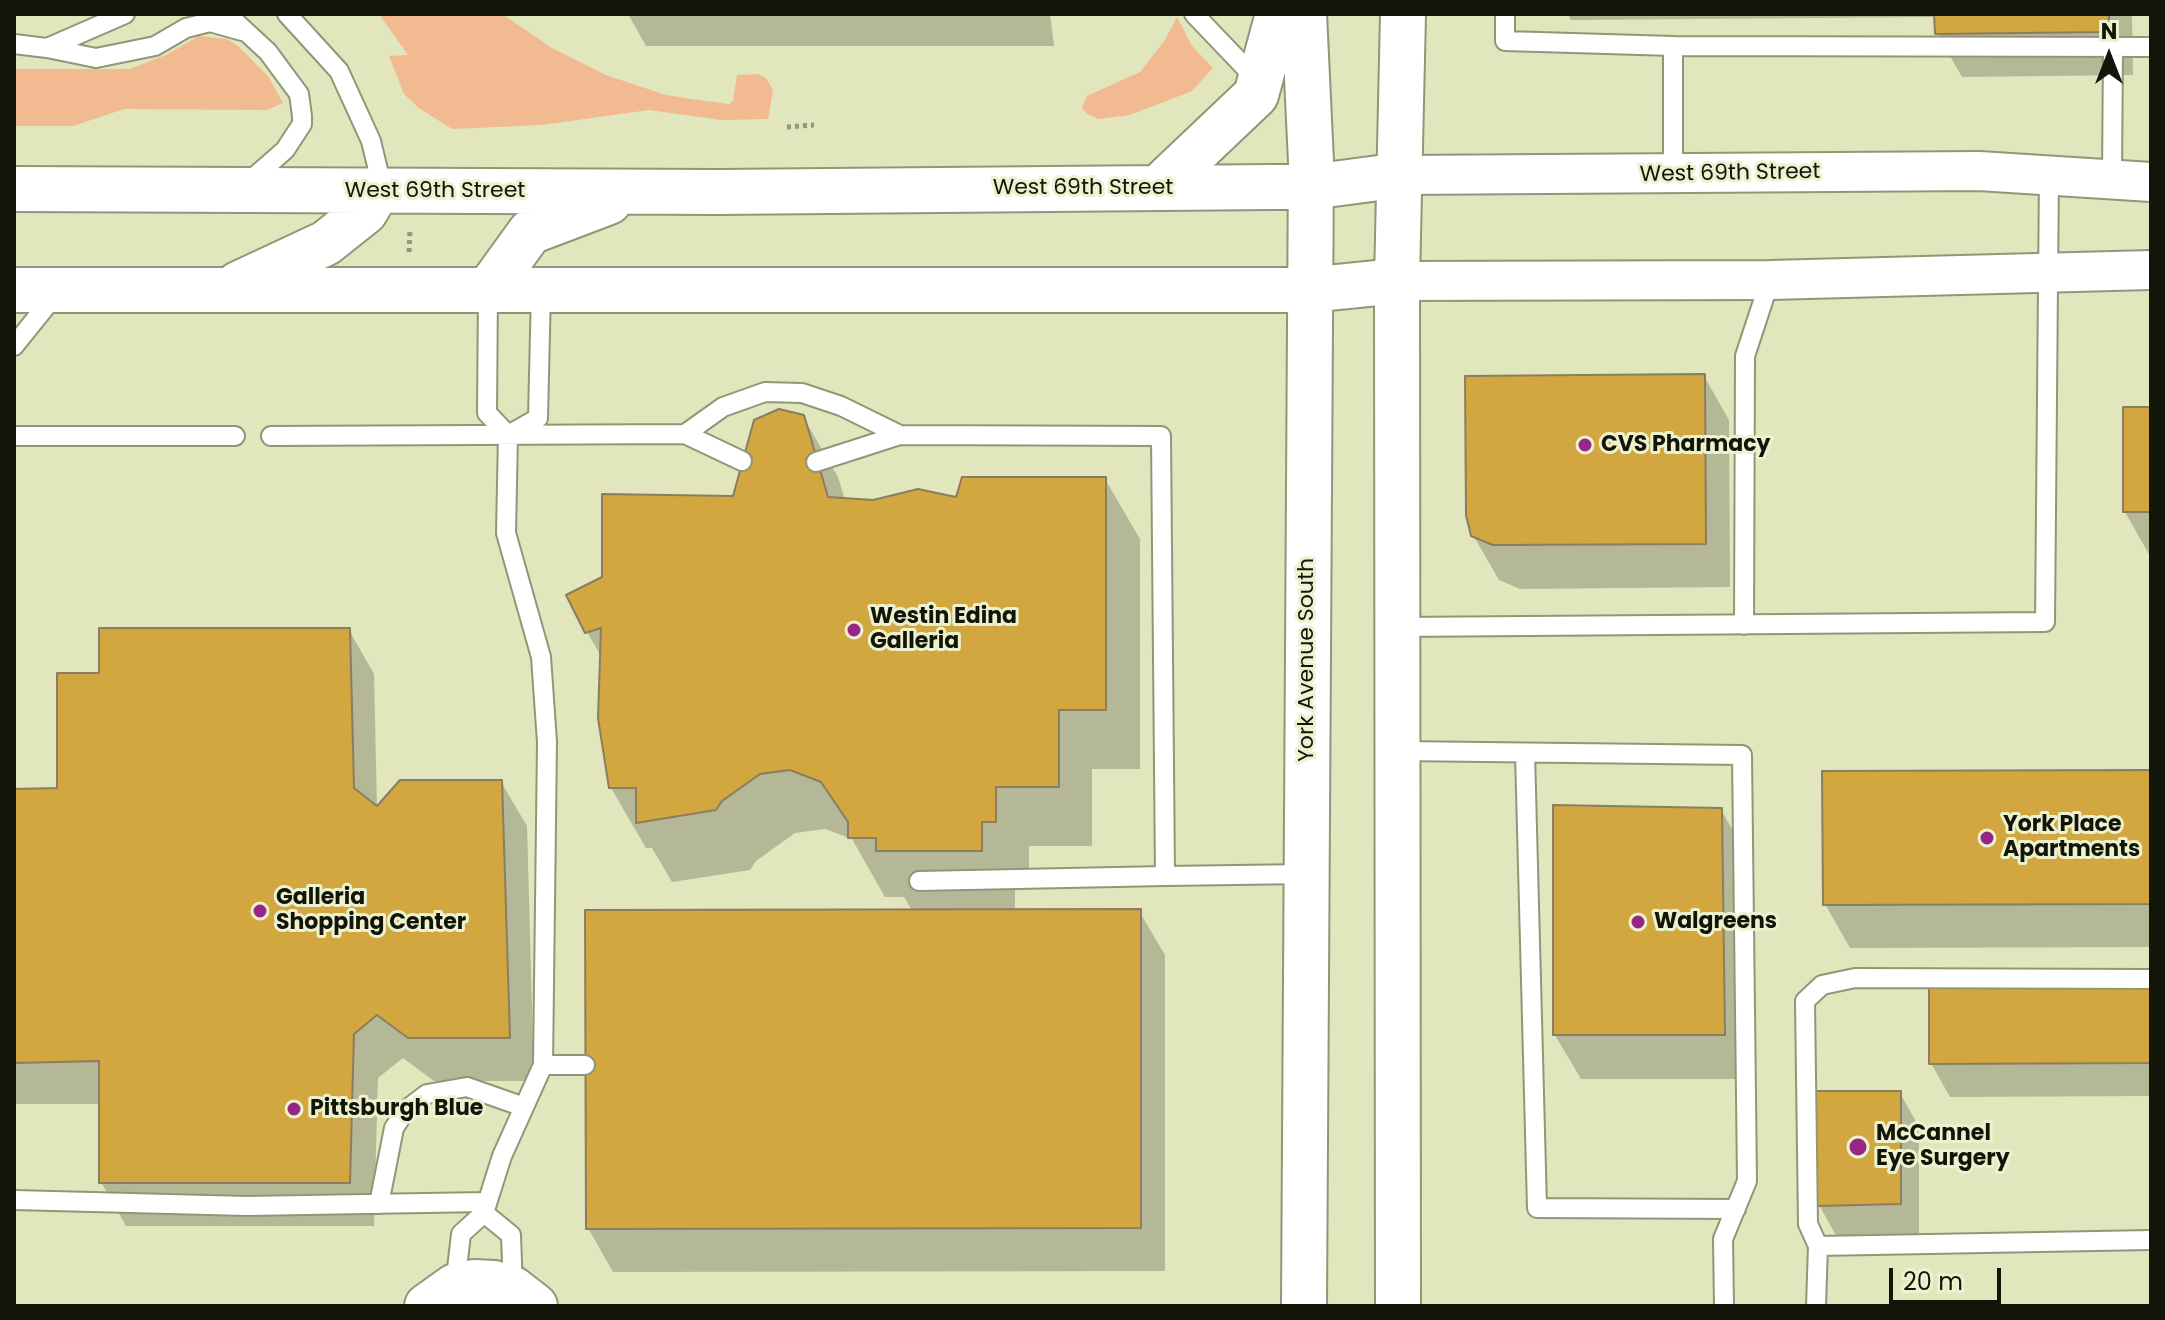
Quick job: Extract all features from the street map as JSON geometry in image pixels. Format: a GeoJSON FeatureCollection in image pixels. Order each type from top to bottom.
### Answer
{"type":"FeatureCollection","features":[{"type":"Feature","properties":{"kind":"street"},"geometry":{"type":"LineString","coordinates":[[1158,188],[1256,95],[1278,14]]}},
{"type":"Feature","properties":{"kind":"street","name":"York Avenue South"},"geometry":{"type":"LineString","coordinates":[[1304,14],[1311,187],[1304,1306]]}},
{"type":"Feature","properties":{"kind":"street"},"geometry":{"type":"LineString","coordinates":[[1398,1306],[1397,281],[1403,14]]}},
{"type":"Feature","properties":{"kind":"street","name":"West 69th Street"},"geometry":{"type":"LineString","coordinates":[[14,189],[645,192],[1311,187],[1401,175],[2049,173],[2151,182]]}},
{"type":"Feature","properties":{"kind":"street"},"geometry":{"type":"LineString","coordinates":[[225,290],[326,243],[365,212],[378,190]]}},
{"type":"Feature","properties":{"kind":"street"},"geometry":{"type":"LineString","coordinates":[[488,290],[530,232],[575,212],[645,192]]}},
{"type":"Feature","properties":{"kind":"street"},"geometry":{"type":"LineString","coordinates":[[14,290],[1308,290],[1397,281],[1770,280],[2151,270]]}},
{"type":"Feature","properties":{"kind":"street"},"geometry":{"type":"LineString","coordinates":[[441,1296],[494,1283],[524,1297]]}},
{"type":"Feature","properties":{"kind":"lane"},"geometry":{"type":"LineString","coordinates":[[47,48],[125,14]]}},
{"type":"Feature","properties":{"kind":"lane"},"geometry":{"type":"LineString","coordinates":[[227,14],[268,52],[299,94],[302,124],[285,150],[240,190]]}},
{"type":"Feature","properties":{"kind":"lane"},"geometry":{"type":"LineString","coordinates":[[287,14],[339,71],[351,93],[371,141],[379,174],[378,190]]}},
{"type":"Feature","properties":{"kind":"lane"},"geometry":{"type":"LineString","coordinates":[[1194,14],[1260,83]]}},
{"type":"Feature","properties":{"kind":"lane"},"geometry":{"type":"LineString","coordinates":[[1505,14],[1505,41],[1673,46],[2151,47]]}},
{"type":"Feature","properties":{"kind":"lane"},"geometry":{"type":"LineString","coordinates":[[14,44],[96,58],[155,46],[186,28],[210,22],[242,31]]}},
{"type":"Feature","properties":{"kind":"lane"},"geometry":{"type":"LineString","coordinates":[[1673,46],[1673,175]]}},
{"type":"Feature","properties":{"kind":"lane"},"geometry":{"type":"LineString","coordinates":[[2112,178],[2113,47]]}},
{"type":"Feature","properties":{"kind":"lane"},"geometry":{"type":"LineString","coordinates":[[1398,627],[2045,622],[2049,173]]}},
{"type":"Feature","properties":{"kind":"lane"},"geometry":{"type":"LineString","coordinates":[[1744,625],[1745,356],[1770,280]]}},
{"type":"Feature","properties":{"kind":"lane"},"geometry":{"type":"LineString","coordinates":[[14,346],[59,290]]}},
{"type":"Feature","properties":{"kind":"lane"},"geometry":{"type":"LineString","coordinates":[[441,1296],[461,1234],[484,1207],[543,1065],[547,742],[541,657],[506,533],[508,435],[487,413],[488,290]]}},
{"type":"Feature","properties":{"kind":"lane"},"geometry":{"type":"LineString","coordinates":[[508,435],[538,418],[541,290]]}},
{"type":"Feature","properties":{"kind":"lane"},"geometry":{"type":"LineString","coordinates":[[685,434],[723,407],[765,392],[802,393],[841,406],[900,435]]}},
{"type":"Feature","properties":{"kind":"lane"},"geometry":{"type":"LineString","coordinates":[[271,436],[685,434],[742,461]]}},
{"type":"Feature","properties":{"kind":"lane"},"geometry":{"type":"LineString","coordinates":[[816,462],[900,435],[1161,436],[1165,876]]}},
{"type":"Feature","properties":{"kind":"lane"},"geometry":{"type":"LineString","coordinates":[[14,436],[235,436]]}},
{"type":"Feature","properties":{"kind":"lane"},"geometry":{"type":"LineString","coordinates":[[1398,751],[1742,755],[1747,1181],[1723,1239],[1724,1306]]}},
{"type":"Feature","properties":{"kind":"lane"},"geometry":{"type":"LineString","coordinates":[[1525,753],[1537,1208],[1736,1209]]}},
{"type":"Feature","properties":{"kind":"lane"},"geometry":{"type":"LineString","coordinates":[[919,881],[1306,874]]}},
{"type":"Feature","properties":{"kind":"lane"},"geometry":{"type":"LineString","coordinates":[[1816,1306],[1818,1246],[1808,1224],[1805,1001],[1822,985],[1855,978],[2151,979]]}},
{"type":"Feature","properties":{"kind":"lane"},"geometry":{"type":"LineString","coordinates":[[543,1065],[585,1065]]}},
{"type":"Feature","properties":{"kind":"lane"},"geometry":{"type":"LineString","coordinates":[[379,1204],[394,1128],[406,1110],[427,1094],[467,1087],[524,1107]]}},
{"type":"Feature","properties":{"kind":"lane"},"geometry":{"type":"LineString","coordinates":[[14,1200],[247,1206],[379,1204],[484,1207],[511,1235],[524,1297]]}},
{"type":"Feature","properties":{"kind":"lane"},"geometry":{"type":"LineString","coordinates":[[1818,1246],[2151,1240]]}},
{"type":"Feature","properties":{"kind":"path"},"geometry":{"type":"LineString","coordinates":[[787,127],[814,125]]}},
{"type":"Feature","properties":{"kind":"shaded area"},"geometry":{"type":"Polygon","coordinates":[[[14,14],[2151,14],[2151,1306],[14,1306],[14,14]]]}},
{"type":"Feature","properties":{"kind":"shaded area"},"geometry":{"type":"Polygon","coordinates":[[[379,14],[502,14],[552,48],[606,75],[666,95],[729,104],[733,101],[737,75],[757,74],[766,78],[773,90],[768,119],[721,120],[649,110],[542,125],[452,129],[419,108],[404,94],[389,56],[408,55],[379,14]]]}},
{"type":"Feature","properties":{"kind":"shaded area"},"geometry":{"type":"Polygon","coordinates":[[[1177,17],[1192,46],[1213,68],[1192,91],[1130,115],[1098,119],[1087,114],[1082,107],[1087,96],[1140,72],[1165,40],[1177,17]]]}},
{"type":"Feature","properties":{"kind":"shaded area"},"geometry":{"type":"Polygon","coordinates":[[[199,36],[227,39],[239,47],[268,76],[283,103],[267,110],[124,109],[73,126],[14,126],[14,69],[130,69],[168,54],[199,36]]]}},
{"type":"Feature","properties":{"kind":"building"},"geometry":{"type":"Polygon","coordinates":[[[1934,14],[2109,14],[2109,32],[1935,34],[1934,14]]]}},
{"type":"Feature","properties":{"kind":"building","name":"CVS Pharmacy"},"geometry":{"type":"Polygon","coordinates":[[[1705,374],[1706,544],[1493,545],[1471,536],[1466,515],[1465,376],[1705,374]]]}},
{"type":"Feature","properties":{"kind":"building"},"geometry":{"type":"Polygon","coordinates":[[[2123,407],[2151,407],[2151,512],[2123,512],[2123,407]]]}},
{"type":"Feature","properties":{"kind":"building","name":"Westin Edina Galleria"},"geometry":{"type":"Polygon","coordinates":[[[779,409],[804,415],[828,497],[873,500],[918,489],[956,497],[962,477],[1106,477],[1106,710],[1059,710],[1059,787],[996,787],[996,822],[982,822],[982,851],[876,851],[876,838],[848,838],[848,822],[821,782],[790,770],[760,774],[722,801],[716,810],[636,823],[636,788],[609,788],[598,718],[601,628],[585,633],[566,595],[602,577],[602,494],[733,496],[754,420],[779,409]]]}},
{"type":"Feature","properties":{"kind":"building","name":"Galleria Shopping Center"},"geometry":{"type":"Polygon","coordinates":[[[99,628],[350,628],[354,788],[377,806],[400,780],[502,780],[510,1038],[408,1038],[377,1015],[354,1034],[350,1183],[99,1183],[99,1061],[14,1063],[14,789],[57,788],[57,673],[99,673],[99,628]]]}},
{"type":"Feature","properties":{"kind":"building","name":"York Place Apartments"},"geometry":{"type":"Polygon","coordinates":[[[2151,770],[2151,904],[1823,905],[1822,771],[2151,770]]]}},
{"type":"Feature","properties":{"kind":"building","name":"Walgreens"},"geometry":{"type":"Polygon","coordinates":[[[1553,805],[1722,808],[1725,1035],[1553,1035],[1553,805]]]}},
{"type":"Feature","properties":{"kind":"building"},"geometry":{"type":"Polygon","coordinates":[[[1141,909],[1141,1228],[586,1229],[585,910],[1141,909]]]}},
{"type":"Feature","properties":{"kind":"building"},"geometry":{"type":"Polygon","coordinates":[[[1929,981],[2151,982],[2151,1063],[1929,1064],[1929,981]]]}},
{"type":"Feature","properties":{"kind":"building","name":"McCannel Eye Surgery"},"geometry":{"type":"Polygon","coordinates":[[[1815,1091],[1901,1091],[1901,1204],[1817,1206],[1815,1091]]]}},
{"type":"Feature","properties":{"kind":"place","name":"CVS Pharmacy"},"geometry":{"type":"Point","coordinates":[1585,445]}},
{"type":"Feature","properties":{"kind":"place","name":"Westin Edina Galleria"},"geometry":{"type":"Point","coordinates":[854,630]}},
{"type":"Feature","properties":{"kind":"place","name":"York Place Apartments"},"geometry":{"type":"Point","coordinates":[1987,838]}},
{"type":"Feature","properties":{"kind":"place","name":"Galleria Shopping Center"},"geometry":{"type":"Point","coordinates":[260,911]}},
{"type":"Feature","properties":{"kind":"place","name":"Walgreens"},"geometry":{"type":"Point","coordinates":[1638,922]}},
{"type":"Feature","properties":{"kind":"place","name":"Pittsburgh Blue"},"geometry":{"type":"Point","coordinates":[294,1109]}},
{"type":"Feature","properties":{"kind":"place","name":"McCannel Eye Surgery"},"geometry":{"type":"Point","coordinates":[1858,1147]}}]}
